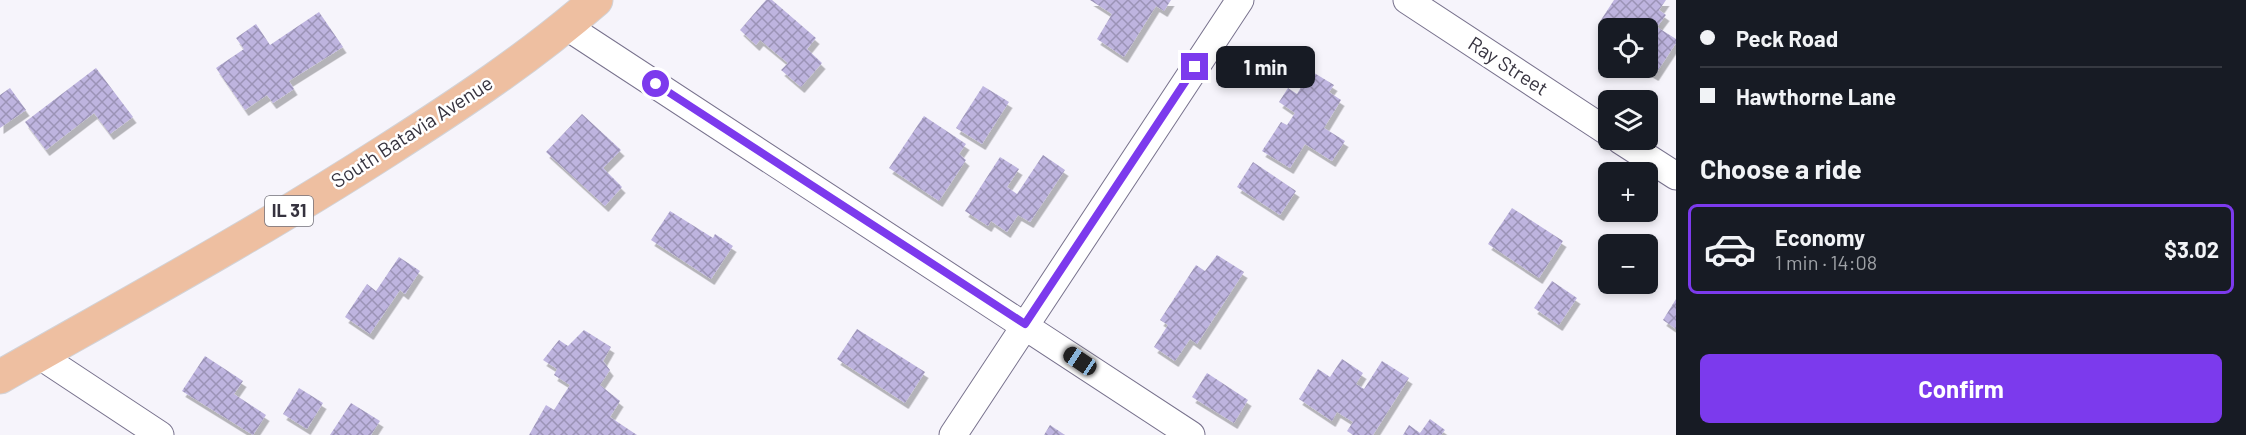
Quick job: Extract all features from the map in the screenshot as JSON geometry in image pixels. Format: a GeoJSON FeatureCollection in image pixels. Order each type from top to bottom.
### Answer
{"type":"FeatureCollection","features":[{"type":"Feature","properties":{"kind":"main road","name":"South Batavia Avenue"},"geometry":{"type":"LineString","coordinates":[[0,377],[230,247],[327,189],[451,109],[566,26],[596,0]]}},
{"type":"Feature","properties":{"kind":"street"},"geometry":{"type":"LineString","coordinates":[[953,435],[1240,0]]}},
{"type":"Feature","properties":{"kind":"street","name":"Ray Street"},"geometry":{"type":"LineString","coordinates":[[1407,0],[1598,125]]}},
{"type":"Feature","properties":{"kind":"street"},"geometry":{"type":"LineString","coordinates":[[566,26],[1025,324],[1191,435]]}},
{"type":"Feature","properties":{"kind":"street"},"geometry":{"type":"LineString","coordinates":[[1636,150],[1676,176]]}},
{"type":"Feature","properties":{"kind":"street"},"geometry":{"type":"LineString","coordinates":[[39,355],[160,435]]}},
{"type":"Feature","properties":{"kind":"building"},"geometry":{"type":"Polygon","coordinates":[[[766,0],[772,0],[816,38],[807,49],[822,63],[801,87],[781,70],[788,63],[760,40],[756,45],[740,30],[766,0]]]}},
{"type":"Feature","properties":{"kind":"building"},"geometry":{"type":"Polygon","coordinates":[[[1090,0],[1171,0],[1164,11],[1156,6],[1124,57],[1097,39],[1112,14],[1090,0]]]}},
{"type":"Feature","properties":{"kind":"building"},"geometry":{"type":"Polygon","coordinates":[[[1614,0],[1666,0],[1659,10],[1666,15],[1658,26],[1658,18],[1602,18],[1614,0]]]}},
{"type":"Feature","properties":{"kind":"building"},"geometry":{"type":"Polygon","coordinates":[[[319,12],[343,47],[289,81],[294,89],[273,103],[267,95],[245,110],[216,68],[244,49],[236,38],[256,24],[270,45],[319,12]]]}},
{"type":"Feature","properties":{"kind":"building"},"geometry":{"type":"Polygon","coordinates":[[[1658,28],[1676,39],[1676,43],[1658,70],[1658,28]]]}},
{"type":"Feature","properties":{"kind":"building"},"geometry":{"type":"Polygon","coordinates":[[[96,68],[133,117],[110,134],[94,113],[46,150],[25,122],[96,68]]]}},
{"type":"Feature","properties":{"kind":"building"},"geometry":{"type":"Polygon","coordinates":[[[1311,71],[1334,85],[1329,92],[1341,100],[1324,128],[1345,141],[1332,161],[1305,144],[1290,168],[1262,151],[1281,122],[1287,125],[1295,113],[1279,102],[1288,88],[1297,94],[1311,71]]]}},
{"type":"Feature","properties":{"kind":"building"},"geometry":{"type":"Polygon","coordinates":[[[983,86],[1009,102],[982,144],[956,128],[983,86]]]}},
{"type":"Feature","properties":{"kind":"building"},"geometry":{"type":"Polygon","coordinates":[[[10,88],[26,110],[0,128],[0,95],[10,88]]]}},
{"type":"Feature","properties":{"kind":"building"},"geometry":{"type":"Polygon","coordinates":[[[582,114],[621,150],[603,168],[622,187],[605,206],[546,152],[582,114]]]}},
{"type":"Feature","properties":{"kind":"building"},"geometry":{"type":"Polygon","coordinates":[[[924,116],[966,144],[959,154],[966,160],[939,201],[889,168],[924,116]]]}},
{"type":"Feature","properties":{"kind":"building"},"geometry":{"type":"Polygon","coordinates":[[[1043,155],[1065,170],[1030,222],[1018,215],[1007,232],[991,221],[988,226],[965,211],[1000,157],[1019,169],[1007,187],[1017,194],[1043,155]]]}},
{"type":"Feature","properties":{"kind":"building"},"geometry":{"type":"Polygon","coordinates":[[[1253,162],[1296,191],[1280,215],[1237,187],[1253,162]]]}},
{"type":"Feature","properties":{"kind":"building"},"geometry":{"type":"Polygon","coordinates":[[[1512,208],[1563,241],[1539,278],[1488,244],[1512,208]]]}},
{"type":"Feature","properties":{"kind":"building"},"geometry":{"type":"Polygon","coordinates":[[[670,211],[713,238],[715,234],[733,246],[711,279],[651,240],[670,211]]]}},
{"type":"Feature","properties":{"kind":"building"},"geometry":{"type":"Polygon","coordinates":[[[1217,255],[1244,272],[1197,344],[1190,339],[1175,361],[1154,347],[1168,325],[1160,320],[1196,265],[1205,271],[1217,255]]]}},
{"type":"Feature","properties":{"kind":"building"},"geometry":{"type":"Polygon","coordinates":[[[399,257],[420,271],[405,294],[400,290],[370,334],[345,317],[367,284],[376,291],[399,257]]]}},
{"type":"Feature","properties":{"kind":"building"},"geometry":{"type":"Polygon","coordinates":[[[1552,281],[1577,298],[1559,325],[1534,308],[1552,281]]]}},
{"type":"Feature","properties":{"kind":"building"},"geometry":{"type":"Polygon","coordinates":[[[1676,299],[1676,329],[1663,320],[1676,299]]]}},
{"type":"Feature","properties":{"kind":"building"},"geometry":{"type":"Polygon","coordinates":[[[857,329],[925,372],[905,403],[837,359],[857,329]]]}},
{"type":"Feature","properties":{"kind":"building"},"geometry":{"type":"Polygon","coordinates":[[[584,330],[611,347],[603,361],[610,370],[600,385],[620,401],[610,417],[637,435],[529,435],[546,405],[554,410],[570,385],[554,375],[557,369],[543,360],[559,340],[568,346],[584,330]]]}},
{"type":"Feature","properties":{"kind":"building"},"geometry":{"type":"Polygon","coordinates":[[[205,356],[243,381],[234,394],[266,415],[253,435],[182,391],[205,356]]]}},
{"type":"Feature","properties":{"kind":"building"},"geometry":{"type":"Polygon","coordinates":[[[1342,359],[1363,373],[1356,384],[1364,389],[1382,361],[1409,378],[1373,435],[1353,435],[1347,431],[1353,422],[1337,412],[1332,421],[1299,399],[1318,369],[1330,377],[1342,359]]]}},
{"type":"Feature","properties":{"kind":"building"},"geometry":{"type":"Polygon","coordinates":[[[1207,373],[1248,400],[1234,423],[1192,397],[1207,373]]]}},
{"type":"Feature","properties":{"kind":"building"},"geometry":{"type":"Polygon","coordinates":[[[299,388],[323,403],[307,429],[283,414],[299,388]]]}},
{"type":"Feature","properties":{"kind":"building"},"geometry":{"type":"Polygon","coordinates":[[[351,403],[380,421],[371,435],[330,435],[351,403]]]}},
{"type":"Feature","properties":{"kind":"building"},"geometry":{"type":"Polygon","coordinates":[[[1430,419],[1445,430],[1441,435],[1403,435],[1409,425],[1420,433],[1430,419]]]}},
{"type":"Feature","properties":{"kind":"building"},"geometry":{"type":"Polygon","coordinates":[[[1050,425],[1065,435],[1044,435],[1050,425]]]}},
{"type":"Feature","properties":{"kind":"route"},"geometry":{"type":"LineString","coordinates":[[656,84],[1025,324],[1195,67]]}}]}
